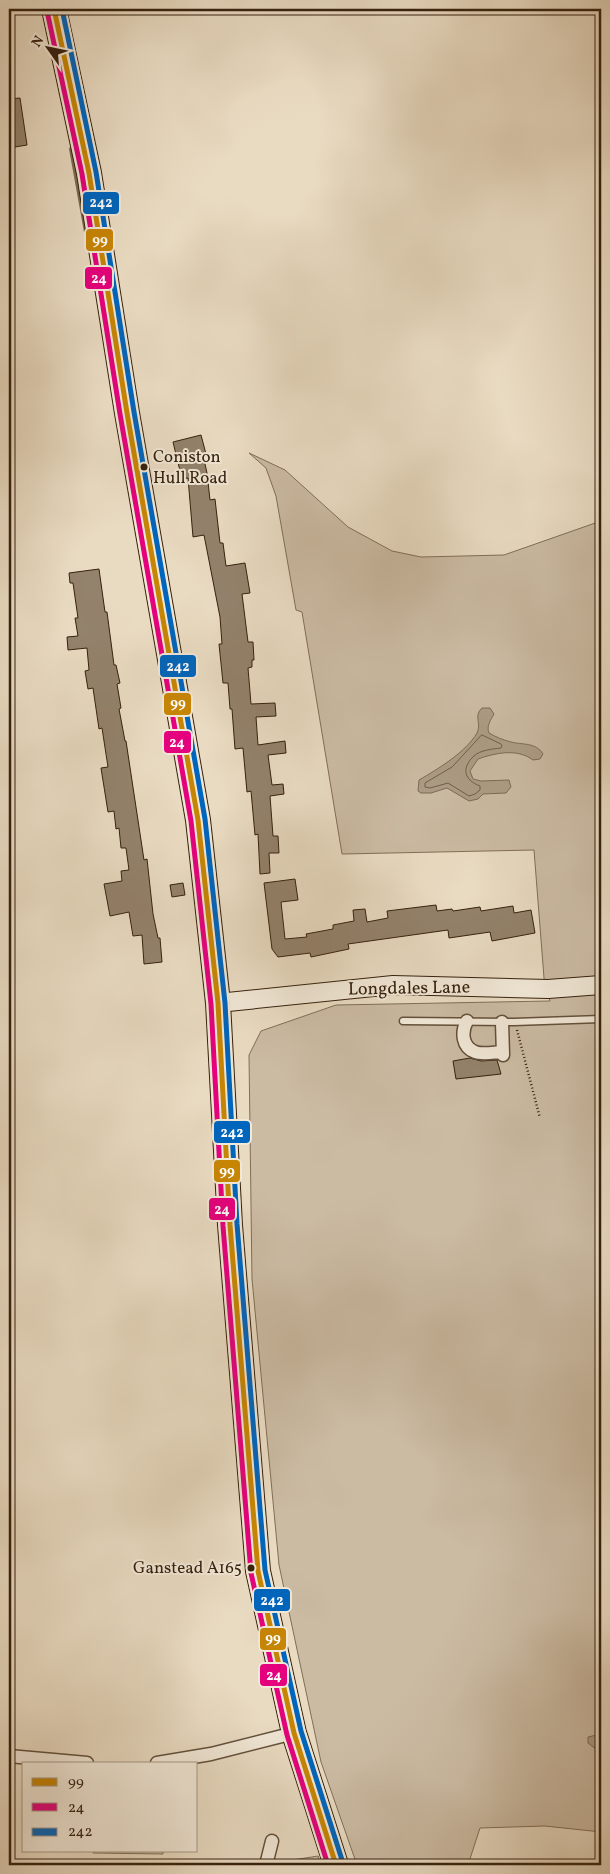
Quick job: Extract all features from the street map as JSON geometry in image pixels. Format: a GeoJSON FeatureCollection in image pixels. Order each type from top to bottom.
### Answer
{"type":"FeatureCollection","features":[{"type":"Feature","properties":{"kind":"highway"},"geometry":{"type":"LineString","coordinates":[[54,9],[89,173],[127,413],[198,820],[218,1003],[230,1225],[258,1571],[294,1733],[336,1865]]}},
{"type":"Feature","properties":{"kind":"street","name":"Longdales Lane"},"geometry":{"type":"LineString","coordinates":[[218,1003],[393,985],[548,989],[601,986]]}},
{"type":"Feature","properties":{"kind":"street"},"geometry":{"type":"LineString","coordinates":[[467,1021],[463,1031],[463,1038],[469,1048],[481,1053],[503,1053],[508,1022]]}},
{"type":"Feature","properties":{"kind":"street"},"geometry":{"type":"LineString","coordinates":[[163,1762],[211,1754],[294,1733]]}},
{"type":"Feature","properties":{"kind":"street"},"geometry":{"type":"LineString","coordinates":[[9,1756],[76,1762]]}},
{"type":"Feature","properties":{"kind":"street"},"geometry":{"type":"LineString","coordinates":[[266,1865],[272,1841]]}},
{"type":"Feature","properties":{"kind":"lane"},"geometry":{"type":"LineString","coordinates":[[402,1020],[508,1022],[601,1020]]}},
{"type":"Feature","properties":{"kind":"path"},"geometry":{"type":"LineString","coordinates":[[508,1022],[540,1118]]}},
{"type":"Feature","properties":{"kind":"shaded area"},"geometry":{"type":"Polygon","coordinates":[[[249,453],[285,470],[348,527],[392,551],[421,557],[504,555],[601,521],[601,1832],[545,1826],[480,1828],[468,1865],[357,1865],[321,1762],[279,1565],[252,1279],[249,1055],[261,1031],[336,1005],[550,1001],[544,978],[534,850],[342,854],[302,612],[296,610],[276,496],[266,468],[249,453]]]}},
{"type":"Feature","properties":{"kind":"shaded area"},"geometry":{"type":"Polygon","coordinates":[[[163,1852],[163,1854],[93,1853],[163,1852]]]}},
{"type":"Feature","properties":{"kind":"shaded area"},"geometry":{"type":"Polygon","coordinates":[[[318,1856],[321,1865],[280,1865],[280,1862],[318,1856]]]}},
{"type":"Feature","properties":{"kind":"water"},"geometry":{"type":"Polygon","coordinates":[[[482,708],[490,708],[494,714],[488,725],[489,733],[508,741],[537,747],[543,754],[540,759],[533,760],[520,754],[506,753],[478,759],[470,771],[473,779],[481,781],[509,780],[511,787],[506,793],[483,794],[478,799],[469,801],[447,788],[431,793],[421,793],[418,791],[419,780],[451,760],[472,740],[477,733],[479,726],[478,714],[482,708]]]}},
{"type":"Feature","properties":{"kind":"water"},"geometry":{"type":"Polygon","coordinates":[[[601,1734],[601,1753],[588,1743],[588,1737],[601,1734]]]}},
{"type":"Feature","properties":{"kind":"building"},"geometry":{"type":"Polygon","coordinates":[[[20,98],[27,145],[9,148],[9,99],[20,98]]]}},
{"type":"Feature","properties":{"kind":"building"},"geometry":{"type":"Polygon","coordinates":[[[201,435],[206,454],[203,455],[210,500],[215,499],[220,543],[223,543],[226,566],[245,563],[250,593],[242,594],[248,642],[253,642],[254,660],[252,660],[252,667],[248,668],[251,704],[275,703],[276,716],[256,717],[258,745],[285,741],[286,753],[268,755],[272,785],[283,784],[284,794],[270,796],[273,836],[278,836],[279,853],[269,853],[270,873],[260,874],[258,834],[255,835],[251,791],[247,792],[243,748],[235,749],[228,683],[223,683],[219,644],[222,644],[220,617],[204,535],[193,537],[188,478],[182,479],[173,442],[201,435]]]}},
{"type":"Feature","properties":{"kind":"building"},"geometry":{"type":"Polygon","coordinates":[[[99,569],[114,665],[116,665],[120,683],[117,684],[121,708],[119,709],[126,741],[144,860],[147,859],[153,914],[158,938],[160,938],[162,962],[144,964],[142,935],[133,936],[129,912],[110,916],[104,884],[122,881],[121,871],[129,870],[126,848],[121,848],[119,828],[116,829],[114,811],[108,812],[101,768],[108,767],[102,728],[99,729],[93,688],[88,689],[85,671],[89,670],[87,648],[68,650],[67,637],[78,636],[75,618],[78,618],[73,583],[70,583],[69,573],[99,569]]]}},
{"type":"Feature","properties":{"kind":"building"},"geometry":{"type":"Polygon","coordinates":[[[295,879],[298,900],[281,902],[285,939],[307,937],[306,934],[333,929],[333,925],[354,921],[353,910],[365,909],[367,922],[388,918],[387,911],[436,905],[437,911],[480,907],[481,911],[513,906],[514,913],[531,910],[535,933],[492,941],[490,932],[449,938],[448,930],[348,944],[349,949],[311,957],[310,953],[278,957],[272,949],[264,883],[295,879]]]}},
{"type":"Feature","properties":{"kind":"building"},"geometry":{"type":"Polygon","coordinates":[[[183,883],[185,895],[172,897],[170,885],[183,883]]]}},
{"type":"Feature","properties":{"kind":"building"},"geometry":{"type":"Polygon","coordinates":[[[470,1058],[481,1061],[497,1060],[501,1074],[456,1079],[453,1061],[470,1058]]]}},
{"type":"Feature","properties":{"kind":"waterway"},"geometry":{"type":"LineString","coordinates":[[71,149],[86,232]]}},
{"type":"Feature","properties":{"kind":"transit line","name":"99"},"geometry":{"type":"LineString","coordinates":[[54,9],[89,173],[127,413],[198,820],[218,1003],[230,1225],[258,1571],[294,1733],[336,1865]]}},
{"type":"Feature","properties":{"kind":"transit line","name":"242"},"geometry":{"type":"LineString","coordinates":[[62,9],[96,172],[134,412],[205,819],[225,1003],[237,1224],[265,1570],[301,1731],[343,1863]]}},
{"type":"Feature","properties":{"kind":"transit line","name":"24"},"geometry":{"type":"LineString","coordinates":[[47,11],[82,174],[120,414],[191,821],[211,1004],[223,1226],[251,1573],[287,1735],[328,1865]]}},
{"type":"Feature","properties":{"kind":"place","name":"Coniston Hull Road"},"geometry":{"type":"Point","coordinates":[144,467]}},
{"type":"Feature","properties":{"kind":"place","name":"Ganstead A165"},"geometry":{"type":"Point","coordinates":[251,1568]}}]}
